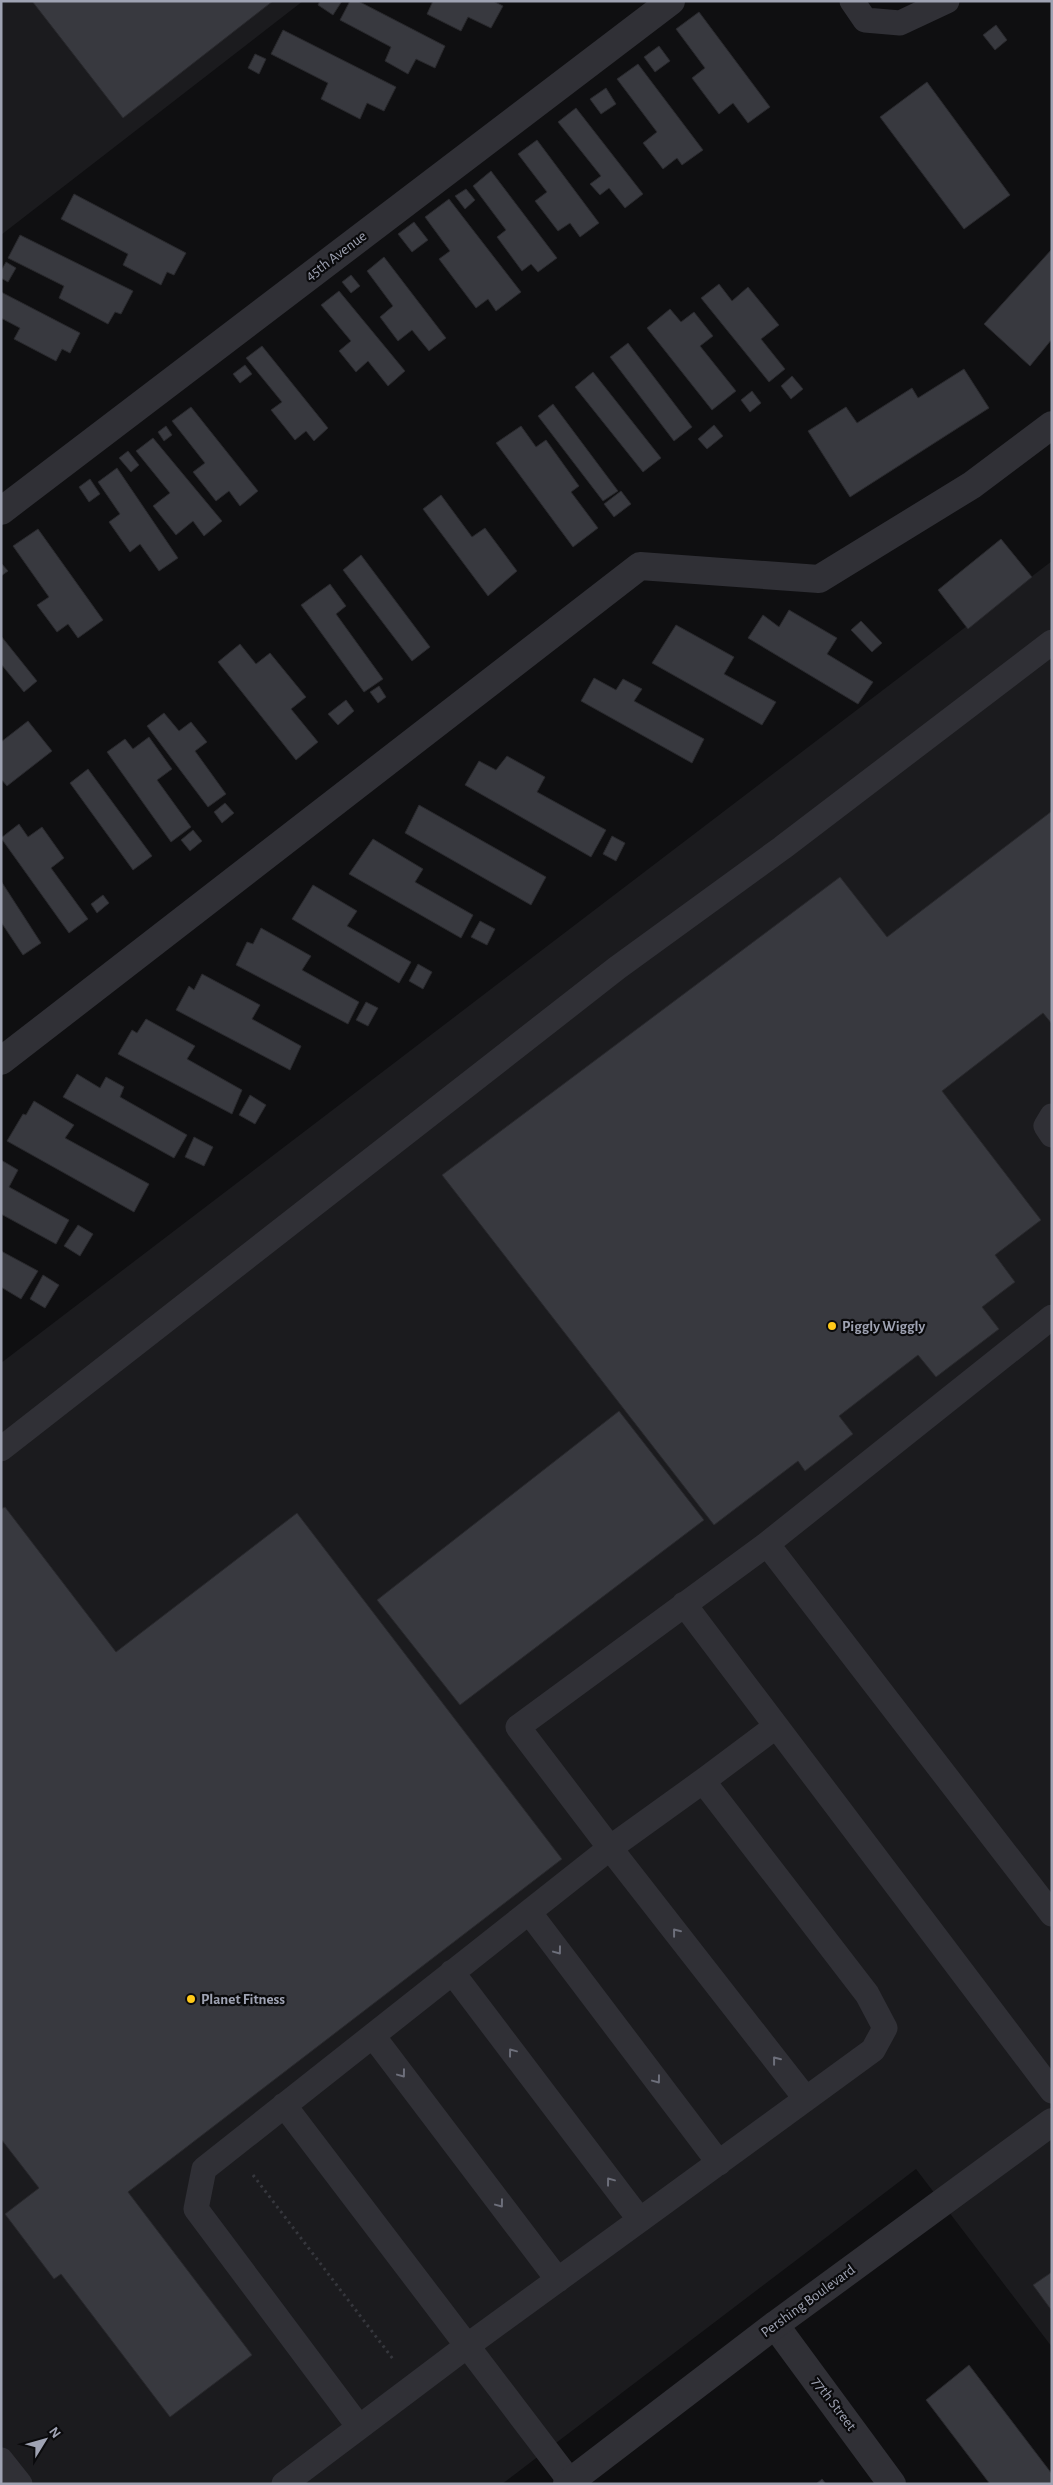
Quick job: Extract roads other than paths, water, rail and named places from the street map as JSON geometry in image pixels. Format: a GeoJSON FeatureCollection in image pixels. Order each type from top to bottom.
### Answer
{"type":"FeatureCollection","features":[{"type":"Feature","properties":{"kind":"street","name":"45th Avenue"},"geometry":{"type":"LineString","coordinates":[[1,510],[672,1]]}},
{"type":"Feature","properties":{"kind":"street"},"geometry":{"type":"LineString","coordinates":[[1,1061],[640,566],[819,579],[972,485],[1052,425]]}},
{"type":"Feature","properties":{"kind":"street","name":"Pershing Boulevard"},"geometry":{"type":"LineString","coordinates":[[568,2482],[775,2325],[1052,2122]]}},
{"type":"Feature","properties":{"kind":"street","name":"77th Street"},"geometry":{"type":"LineString","coordinates":[[775,2325],[892,2484]]}},
{"type":"Feature","properties":{"kind":"lane"},"geometry":{"type":"LineString","coordinates":[[852,1],[865,20],[900,23],[947,1]]}},
{"type":"Feature","properties":{"kind":"lane"},"geometry":{"type":"LineString","coordinates":[[1,1449],[617,968],[782,848],[1052,642]]}},
{"type":"Feature","properties":{"kind":"lane"},"geometry":{"type":"LineString","coordinates":[[1052,1116],[1046,1126],[1052,1135]]}},
{"type":"Feature","properties":{"kind":"lane"},"geometry":{"type":"LineString","coordinates":[[806,2099],[518,1727],[768,1544],[1052,1317]]}},
{"type":"Feature","properties":{"kind":"lane"},"geometry":{"type":"LineString","coordinates":[[768,1544],[1052,1914]]}},
{"type":"Feature","properties":{"kind":"lane"},"geometry":{"type":"LineString","coordinates":[[684,1604],[775,1727],[1052,2091]]}},
{"type":"Feature","properties":{"kind":"lane"},"geometry":{"type":"LineString","coordinates":[[359,2427],[196,2209],[204,2169],[610,1848],[775,1727]]}},
{"type":"Feature","properties":{"kind":"lane"},"geometry":{"type":"LineString","coordinates":[[284,2484],[467,2346],[874,2050],[885,2028],[867,1994],[703,1781]]}},
{"type":"Feature","properties":{"kind":"lane"},"geometry":{"type":"LineString","coordinates":[[529,1912],[719,2163]]}},
{"type":"Feature","properties":{"kind":"lane"},"geometry":{"type":"LineString","coordinates":[[452,1972],[640,2220]]}},
{"type":"Feature","properties":{"kind":"lane"},"geometry":{"type":"LineString","coordinates":[[373,2036],[558,2280]]}},
{"type":"Feature","properties":{"kind":"lane"},"geometry":{"type":"LineString","coordinates":[[284,2105],[568,2482]]}},
{"type":"Feature","properties":{"kind":"lane"},"geometry":{"type":"LineString","coordinates":[[1,2460],[20,2484]]}},
{"type":"Feature","properties":{"kind":"place","name":"Piggly Wiggly"},"geometry":{"type":"Point","coordinates":[832,1326]}},
{"type":"Feature","properties":{"kind":"place","name":"Planet Fitness"},"geometry":{"type":"Point","coordinates":[191,1999]}}]}
